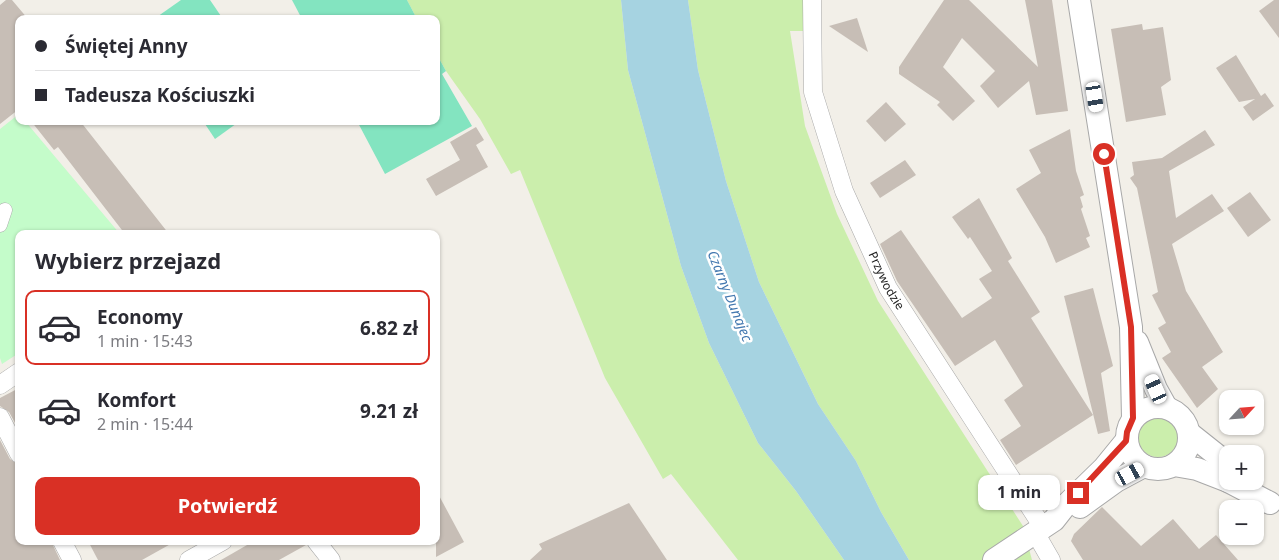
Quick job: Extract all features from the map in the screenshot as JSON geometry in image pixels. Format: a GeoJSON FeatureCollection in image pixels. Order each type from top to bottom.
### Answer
{"type":"FeatureCollection","features":[{"type":"Feature","properties":{"kind":"street","name":"Przywodzie"},"geometry":{"type":"LineString","coordinates":[[812,0],[813,92],[844,191],[888,288],[1042,530],[1051,560]]}},
{"type":"Feature","properties":{"kind":"street"},"geometry":{"type":"LineString","coordinates":[[1079,0],[1131,327],[1133,418],[1127,432],[1126,441],[1132,456],[1144,466],[1159,469],[1174,465],[1198,469],[1219,477]]}},
{"type":"Feature","properties":{"kind":"street"},"geometry":{"type":"LineString","coordinates":[[0,225],[5,210]]}},
{"type":"Feature","properties":{"kind":"street"},"geometry":{"type":"LineString","coordinates":[[1131,327],[1149,373],[1166,407]]}},
{"type":"Feature","properties":{"kind":"street"},"geometry":{"type":"LineString","coordinates":[[0,385],[15,375]]}},
{"type":"Feature","properties":{"kind":"street"},"geometry":{"type":"LineString","coordinates":[[1133,418],[1148,408],[1166,407],[1180,415],[1186,423],[1189,433],[1186,451],[1174,465]]}},
{"type":"Feature","properties":{"kind":"street"},"geometry":{"type":"LineString","coordinates":[[0,417],[15,446]]}},
{"type":"Feature","properties":{"kind":"street"},"geometry":{"type":"LineString","coordinates":[[1189,433],[1219,457]]}},
{"type":"Feature","properties":{"kind":"street"},"geometry":{"type":"LineString","coordinates":[[1042,530],[1104,468],[1126,441]]}},
{"type":"Feature","properties":{"kind":"street"},"geometry":{"type":"LineString","coordinates":[[994,560],[1071,513],[1116,481],[1144,466]]}},
{"type":"Feature","properties":{"kind":"street"},"geometry":{"type":"LineString","coordinates":[[1244,490],[1274,507]]}},
{"type":"Feature","properties":{"kind":"street"},"geometry":{"type":"LineString","coordinates":[[1256,490],[1274,507]]}},
{"type":"Feature","properties":{"kind":"street"},"geometry":{"type":"LineString","coordinates":[[64,545],[72,560]]}},
{"type":"Feature","properties":{"kind":"street"},"geometry":{"type":"LineString","coordinates":[[189,560],[216,545]]}},
{"type":"Feature","properties":{"kind":"street"},"geometry":{"type":"LineString","coordinates":[[319,545],[331,560]]}},
{"type":"Feature","properties":{"kind":"green space"},"geometry":{"type":"Polygon","coordinates":[[[181,0],[210,0],[220,15],[160,15],[181,0]]]}},
{"type":"Feature","properties":{"kind":"green space"},"geometry":{"type":"Polygon","coordinates":[[[292,0],[407,0],[415,15],[300,15],[292,0]]]}},
{"type":"Feature","properties":{"kind":"green space"},"geometry":{"type":"Polygon","coordinates":[[[407,0],[621,0],[628,70],[681,266],[709,343],[758,443],[796,491],[844,560],[738,560],[671,474],[663,479],[605,378],[520,170],[511,174],[480,119],[440,60],[440,15],[415,15],[407,0]]]}},
{"type":"Feature","properties":{"kind":"green space"},"geometry":{"type":"Polygon","coordinates":[[[688,0],[806,0],[807,31],[790,31],[805,126],[837,214],[878,301],[1023,526],[1032,560],[909,560],[881,512],[856,461],[818,404],[759,282],[726,181],[698,70],[688,0]]]}},
{"type":"Feature","properties":{"kind":"green space"},"geometry":{"type":"Polygon","coordinates":[[[440,60],[446,71],[442,74],[472,126],[385,174],[359,125],[440,125],[440,60]]]}},
{"type":"Feature","properties":{"kind":"green space"},"geometry":{"type":"Polygon","coordinates":[[[15,117],[15,125],[28,125],[117,230],[15,230],[15,356],[2,364],[0,358],[0,129],[15,117]]]}},
{"type":"Feature","properties":{"kind":"green space"},"geometry":{"type":"Polygon","coordinates":[[[206,125],[234,125],[215,139],[206,125]]]}},
{"type":"Feature","properties":{"kind":"green space"},"geometry":{"type":"Polygon","coordinates":[[[1162,417],[1169,420],[1175,426],[1178,437],[1177,445],[1169,454],[1162,457],[1154,457],[1147,454],[1139,445],[1138,433],[1141,426],[1150,418],[1162,417]]]}},
{"type":"Feature","properties":{"kind":"water","name":"Czarny Dunajec"},"geometry":{"type":"Polygon","coordinates":[[[621,0],[688,0],[698,70],[726,181],[759,282],[818,404],[856,461],[881,512],[909,560],[844,560],[796,491],[758,443],[709,343],[681,266],[628,70],[621,0]]]}},
{"type":"Feature","properties":{"kind":"building"},"geometry":{"type":"Polygon","coordinates":[[[6,0],[12,0],[25,15],[15,15],[15,112],[0,124],[0,5],[6,0]]]}},
{"type":"Feature","properties":{"kind":"building"},"geometry":{"type":"Polygon","coordinates":[[[944,0],[969,0],[1038,67],[1025,0],[1052,0],[1068,111],[1036,115],[1029,81],[998,108],[980,86],[995,71],[962,38],[943,67],[975,101],[953,121],[937,105],[940,102],[899,74],[899,67],[944,0]]]}},
{"type":"Feature","properties":{"kind":"building"},"geometry":{"type":"Polygon","coordinates":[[[1274,0],[1279,0],[1279,38],[1259,11],[1274,0]]]}},
{"type":"Feature","properties":{"kind":"building"},"geometry":{"type":"Polygon","coordinates":[[[857,18],[868,52],[829,26],[857,18]]]}},
{"type":"Feature","properties":{"kind":"building"},"geometry":{"type":"Polygon","coordinates":[[[1142,24],[1143,30],[1163,27],[1171,80],[1161,87],[1166,115],[1126,122],[1111,29],[1142,24]]]}},
{"type":"Feature","properties":{"kind":"building"},"geometry":{"type":"Polygon","coordinates":[[[1236,55],[1261,96],[1265,93],[1274,106],[1253,121],[1243,107],[1255,99],[1239,102],[1216,68],[1236,55]]]}},
{"type":"Feature","properties":{"kind":"building"},"geometry":{"type":"Polygon","coordinates":[[[886,102],[906,124],[885,142],[866,121],[886,102]]]}},
{"type":"Feature","properties":{"kind":"building"},"geometry":{"type":"Polygon","coordinates":[[[34,125],[83,125],[166,230],[122,230],[58,147],[54,150],[34,125]]]}},
{"type":"Feature","properties":{"kind":"building"},"geometry":{"type":"Polygon","coordinates":[[[476,127],[484,140],[476,145],[488,167],[436,196],[426,179],[460,160],[450,142],[476,127]]]}},
{"type":"Feature","properties":{"kind":"building"},"geometry":{"type":"Polygon","coordinates":[[[1070,129],[1076,171],[1084,195],[1080,197],[1083,207],[1081,209],[1090,236],[1086,238],[1090,247],[1056,263],[1045,237],[1016,189],[1041,173],[1029,150],[1070,129]]]}},
{"type":"Feature","properties":{"kind":"building"},"geometry":{"type":"Polygon","coordinates":[[[1205,130],[1215,145],[1169,171],[1176,218],[1212,194],[1224,211],[1172,244],[1186,291],[1223,352],[1202,367],[1218,389],[1197,408],[1162,358],[1171,352],[1158,328],[1166,323],[1152,295],[1158,292],[1137,188],[1130,178],[1134,175],[1132,162],[1162,158],[1205,130]]]}},
{"type":"Feature","properties":{"kind":"building"},"geometry":{"type":"Polygon","coordinates":[[[905,160],[916,175],[880,198],[870,183],[905,160]]]}},
{"type":"Feature","properties":{"kind":"building"},"geometry":{"type":"Polygon","coordinates":[[[1250,192],[1271,220],[1248,237],[1227,208],[1250,192]]]}},
{"type":"Feature","properties":{"kind":"building"},"geometry":{"type":"Polygon","coordinates":[[[979,198],[1012,258],[1008,261],[1040,312],[1031,318],[1093,415],[1016,465],[1000,440],[1021,426],[1004,400],[1023,386],[995,340],[955,366],[897,281],[880,244],[901,230],[962,318],[992,298],[979,279],[992,271],[970,237],[968,239],[952,217],[979,198]]]}},
{"type":"Feature","properties":{"kind":"building"},"geometry":{"type":"Polygon","coordinates":[[[1093,288],[1113,366],[1101,373],[1110,431],[1098,434],[1064,296],[1093,288]]]}},
{"type":"Feature","properties":{"kind":"building"},"geometry":{"type":"Polygon","coordinates":[[[15,390],[15,423],[9,412],[0,406],[0,398],[15,390]]]}},
{"type":"Feature","properties":{"kind":"building"},"geometry":{"type":"Polygon","coordinates":[[[0,440],[10,459],[15,462],[15,545],[53,545],[60,560],[0,560],[0,440]]]}},
{"type":"Feature","properties":{"kind":"building"},"geometry":{"type":"Polygon","coordinates":[[[440,497],[464,542],[436,557],[436,545],[440,545],[440,497]]]}},
{"type":"Feature","properties":{"kind":"building"},"geometry":{"type":"Polygon","coordinates":[[[629,503],[667,560],[530,560],[542,549],[539,544],[629,503]]]}},
{"type":"Feature","properties":{"kind":"building"},"geometry":{"type":"Polygon","coordinates":[[[1102,507],[1141,546],[1173,519],[1199,549],[1216,535],[1219,538],[1219,545],[1225,545],[1238,560],[1083,560],[1071,541],[1074,534],[1102,507]]]}},
{"type":"Feature","properties":{"kind":"building"},"geometry":{"type":"Polygon","coordinates":[[[90,545],[169,545],[142,560],[98,560],[90,545]]]}},
{"type":"Feature","properties":{"kind":"building"},"geometry":{"type":"Polygon","coordinates":[[[247,545],[306,545],[279,560],[221,560],[247,545]]]}},
{"type":"Feature","properties":{"kind":"route"},"geometry":{"type":"LineString","coordinates":[[1078,493],[1104,468],[1126,441],[1130,422],[1133,418],[1131,327],[1104,154]]}}]}
